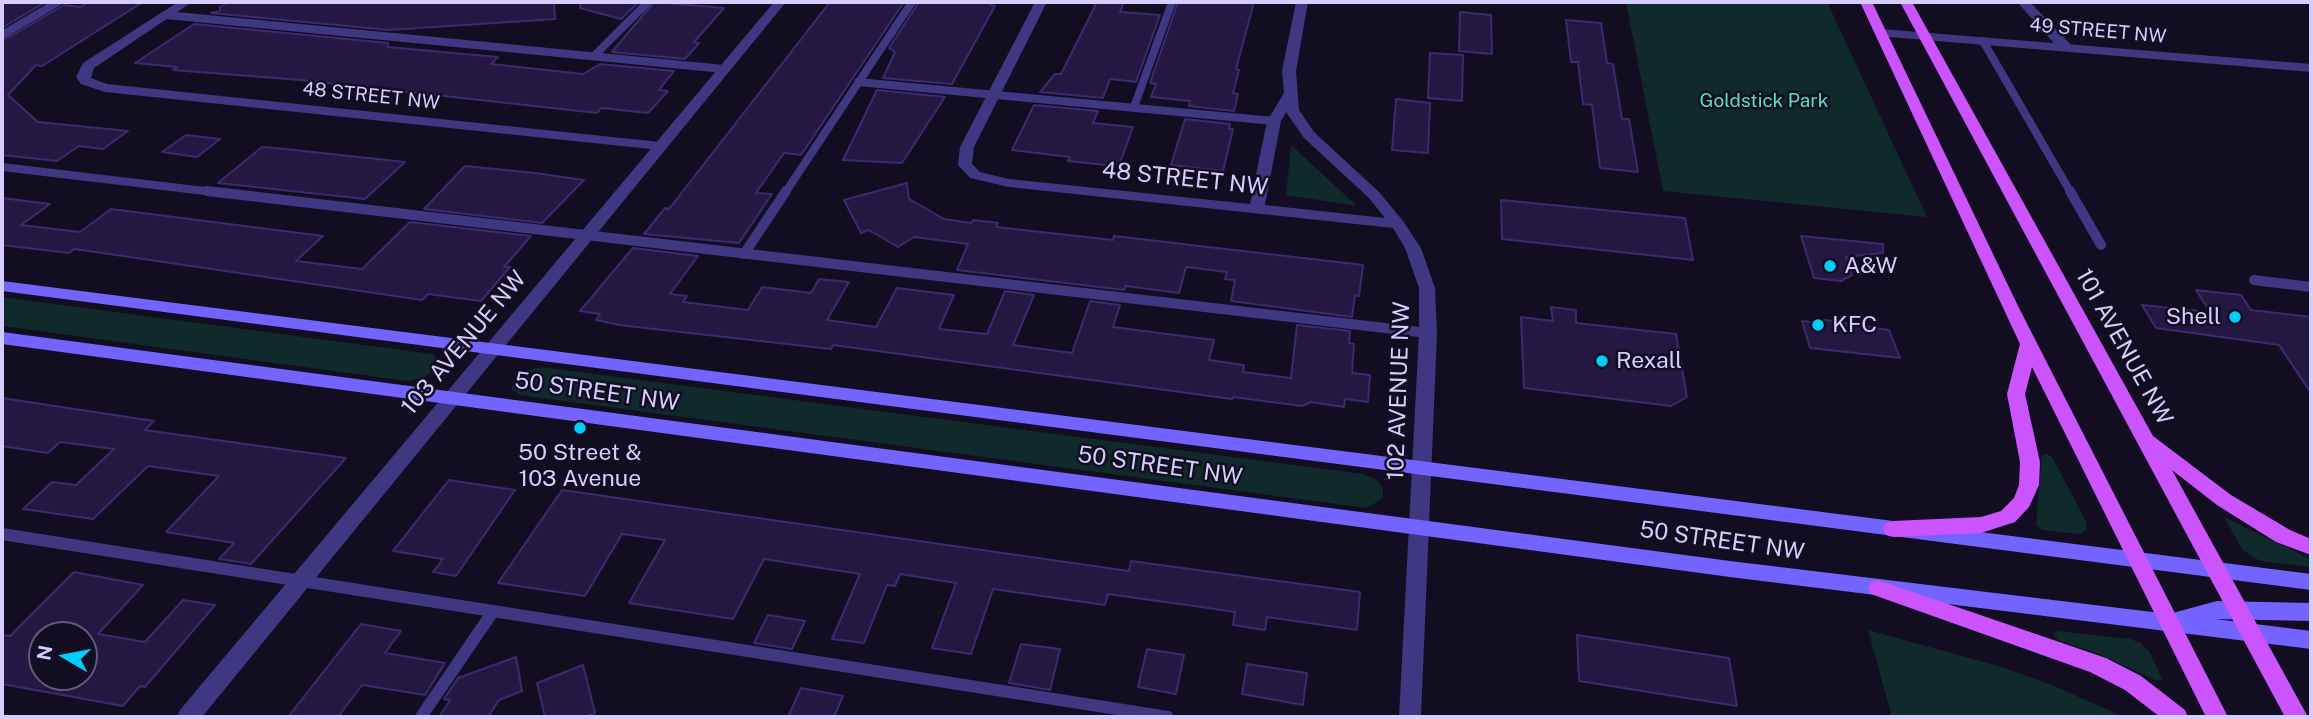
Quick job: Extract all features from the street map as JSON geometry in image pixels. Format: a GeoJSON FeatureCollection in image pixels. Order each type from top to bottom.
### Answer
{"type":"FeatureCollection","features":[{"type":"Feature","properties":{"kind":"main road"},"geometry":{"type":"LineString","coordinates":[[1866,2],[2029,343],[2217,717]]}},
{"type":"Feature","properties":{"kind":"main road","name":"101 AVENUE NW"},"geometry":{"type":"LineString","coordinates":[[1906,2],[2297,717]]}},
{"type":"Feature","properties":{"kind":"main road","name":"50 STREET NW"},"geometry":{"type":"LineString","coordinates":[[2,286],[2311,582]]}},
{"type":"Feature","properties":{"kind":"main road","name":"50 STREET NW"},"geometry":{"type":"LineString","coordinates":[[2,338],[1878,588],[2311,640]]}},
{"type":"Feature","properties":{"kind":"main road"},"geometry":{"type":"LineString","coordinates":[[1893,529],[1981,525],[2008,517],[2022,502],[2029,485],[2030,463],[2016,394],[2029,343]]}},
{"type":"Feature","properties":{"kind":"main road"},"geometry":{"type":"LineString","coordinates":[[2143,437],[2224,500],[2283,536],[2311,547]]}},
{"type":"Feature","properties":{"kind":"main road"},"geometry":{"type":"LineString","coordinates":[[1878,588],[2098,665],[2133,683],[2177,717]]}},
{"type":"Feature","properties":{"kind":"main road"},"geometry":{"type":"LineString","coordinates":[[2170,624],[2199,612],[2237,609],[2311,612]]}},
{"type":"Feature","properties":{"kind":"street"},"geometry":{"type":"LineString","coordinates":[[166,15],[186,2]]}},
{"type":"Feature","properties":{"kind":"street","name":"103 AVENUE NW"},"geometry":{"type":"LineString","coordinates":[[188,717],[779,2]]}},
{"type":"Feature","properties":{"kind":"street"},"geometry":{"type":"LineString","coordinates":[[993,95],[1041,2]]}},
{"type":"Feature","properties":{"kind":"street","name":"102 AVENUE NW"},"geometry":{"type":"LineString","coordinates":[[1302,2],[1290,59],[1289,96],[1292,110],[1309,135],[1374,195],[1398,223],[1422,269],[1428,300],[1410,717]]}},
{"type":"Feature","properties":{"kind":"street"},"geometry":{"type":"LineString","coordinates":[[2024,2],[2066,48]]}},
{"type":"Feature","properties":{"kind":"street","name":"48 STREET NW"},"geometry":{"type":"LineString","coordinates":[[166,15],[88,66],[83,77],[89,84],[105,88],[660,146]]}},
{"type":"Feature","properties":{"kind":"street","name":"49 STREET NW"},"geometry":{"type":"LineString","coordinates":[[1881,33],[2311,68]]}},
{"type":"Feature","properties":{"kind":"street","name":"48 STREET NW"},"geometry":{"type":"LineString","coordinates":[[993,95],[967,147],[965,165],[996,182],[1398,223]]}},
{"type":"Feature","properties":{"kind":"street","name":"102 AVENUE NW"},"geometry":{"type":"LineString","coordinates":[[1257,209],[1274,121],[1289,96]]}},
{"type":"Feature","properties":{"kind":"lane"},"geometry":{"type":"LineString","coordinates":[[2,35],[58,2]]}},
{"type":"Feature","properties":{"kind":"lane"},"geometry":{"type":"LineString","coordinates":[[594,56],[648,2]]}},
{"type":"Feature","properties":{"kind":"lane"},"geometry":{"type":"LineString","coordinates":[[744,254],[912,2]]}},
{"type":"Feature","properties":{"kind":"lane"},"geometry":{"type":"LineString","coordinates":[[1134,107],[1172,2]]}},
{"type":"Feature","properties":{"kind":"lane"},"geometry":{"type":"LineString","coordinates":[[166,15],[724,69]]}},
{"type":"Feature","properties":{"kind":"lane","name":"101 AVENUE NW"},"geometry":{"type":"LineString","coordinates":[[1983,41],[2101,245]]}},
{"type":"Feature","properties":{"kind":"lane"},"geometry":{"type":"LineString","coordinates":[[858,82],[1274,121]]}},
{"type":"Feature","properties":{"kind":"lane"},"geometry":{"type":"LineString","coordinates":[[2,167],[1428,333]]}},
{"type":"Feature","properties":{"kind":"lane"},"geometry":{"type":"LineString","coordinates":[[2254,280],[2311,287]]}},
{"type":"Feature","properties":{"kind":"lane"},"geometry":{"type":"LineString","coordinates":[[2,534],[1168,717]]}},
{"type":"Feature","properties":{"kind":"lane"},"geometry":{"type":"LineString","coordinates":[[421,717],[492,612]]}},
{"type":"Feature","properties":{"kind":"green space","name":"Goldstick Park"},"geometry":{"type":"Polygon","coordinates":[[[1626,2],[1827,2],[1927,217],[1663,191],[1626,2]]]}},
{"type":"Feature","properties":{"kind":"green space"},"geometry":{"type":"Polygon","coordinates":[[[1291,145],[1357,206],[1286,195],[1291,145]]]}},
{"type":"Feature","properties":{"kind":"green space"},"geometry":{"type":"Polygon","coordinates":[[[2,297],[432,354],[440,359],[440,364],[425,377],[408,381],[2,326],[2,297]]]}},
{"type":"Feature","properties":{"kind":"green space"},"geometry":{"type":"Polygon","coordinates":[[[540,367],[1363,474],[1377,480],[1383,489],[1383,498],[1367,508],[519,395],[511,388],[519,374],[540,367]]]}},
{"type":"Feature","properties":{"kind":"green space"},"geometry":{"type":"Polygon","coordinates":[[[2042,455],[2052,457],[2087,523],[2086,530],[2080,534],[2042,530],[2036,525],[2042,455]]]}},
{"type":"Feature","properties":{"kind":"green space"},"geometry":{"type":"Polygon","coordinates":[[[2224,517],[2310,559],[2311,567],[2261,561],[2251,556],[2242,549],[2224,517]]]}},
{"type":"Feature","properties":{"kind":"green space"},"geometry":{"type":"Polygon","coordinates":[[[1868,630],[1998,666],[2047,683],[2124,717],[1892,717],[1868,630]]]}},
{"type":"Feature","properties":{"kind":"green space"},"geometry":{"type":"Polygon","coordinates":[[[2057,631],[2130,639],[2141,643],[2150,653],[2162,679],[2158,681],[2099,654],[2058,640],[2053,634],[2057,631]]]}},
{"type":"Feature","properties":{"kind":"building"},"geometry":{"type":"Polygon","coordinates":[[[2,2],[33,2],[44,3],[2,28],[2,2]]]}},
{"type":"Feature","properties":{"kind":"building"},"geometry":{"type":"Polygon","coordinates":[[[89,2],[143,2],[42,66],[36,65],[8,95],[38,122],[128,131],[103,149],[79,146],[57,161],[2,155],[2,41],[64,5],[80,7],[89,2]]]}},
{"type":"Feature","properties":{"kind":"building"},"geometry":{"type":"Polygon","coordinates":[[[228,2],[554,2],[555,19],[389,30],[211,13],[220,11],[220,7],[228,2]]]}},
{"type":"Feature","properties":{"kind":"building"},"geometry":{"type":"Polygon","coordinates":[[[581,2],[639,2],[621,19],[580,8],[581,2]]]}},
{"type":"Feature","properties":{"kind":"building"},"geometry":{"type":"Polygon","coordinates":[[[654,2],[724,8],[694,42],[699,43],[685,59],[612,52],[654,2]]]}},
{"type":"Feature","properties":{"kind":"building"},"geometry":{"type":"Polygon","coordinates":[[[830,2],[904,2],[801,155],[784,153],[756,193],[772,194],[739,243],[644,234],[665,208],[669,209],[830,2]]]}},
{"type":"Feature","properties":{"kind":"building"},"geometry":{"type":"Polygon","coordinates":[[[919,2],[993,2],[991,5],[995,6],[952,84],[883,78],[895,52],[889,48],[919,2]]]}},
{"type":"Feature","properties":{"kind":"building"},"geometry":{"type":"Polygon","coordinates":[[[1097,2],[1124,2],[1120,12],[1160,15],[1136,82],[1110,79],[1103,98],[1040,92],[1055,74],[1061,74],[1097,2]]]}},
{"type":"Feature","properties":{"kind":"building"},"geometry":{"type":"Polygon","coordinates":[[[1178,2],[1254,2],[1236,69],[1239,70],[1233,93],[1238,94],[1234,111],[1189,106],[1190,101],[1151,97],[1156,84],[1150,83],[1178,2]]]}},
{"type":"Feature","properties":{"kind":"building"},"geometry":{"type":"Polygon","coordinates":[[[1460,12],[1491,15],[1492,54],[1459,51],[1460,12]]]}},
{"type":"Feature","properties":{"kind":"building"},"geometry":{"type":"Polygon","coordinates":[[[1566,20],[1601,23],[1607,63],[1613,64],[1622,119],[1629,119],[1638,172],[1600,168],[1592,105],[1583,104],[1578,62],[1571,62],[1566,20]]]}},
{"type":"Feature","properties":{"kind":"building"},"geometry":{"type":"Polygon","coordinates":[[[194,24],[498,57],[491,64],[583,74],[600,64],[674,71],[659,90],[668,91],[648,113],[601,108],[597,113],[300,80],[173,70],[177,67],[135,63],[194,24]]]}},
{"type":"Feature","properties":{"kind":"building"},"geometry":{"type":"Polygon","coordinates":[[[1430,53],[1463,55],[1462,101],[1428,98],[1430,53]]]}},
{"type":"Feature","properties":{"kind":"building"},"geometry":{"type":"Polygon","coordinates":[[[877,90],[945,97],[902,163],[843,160],[877,90]]]}},
{"type":"Feature","properties":{"kind":"building"},"geometry":{"type":"Polygon","coordinates":[[[1396,99],[1430,103],[1428,153],[1392,150],[1396,99]]]}},
{"type":"Feature","properties":{"kind":"building"},"geometry":{"type":"Polygon","coordinates":[[[1034,105],[1098,111],[1093,123],[1133,127],[1120,163],[1115,166],[1068,161],[1070,157],[1012,150],[1034,105]]]}},
{"type":"Feature","properties":{"kind":"building"},"geometry":{"type":"Polygon","coordinates":[[[1185,119],[1230,124],[1229,129],[1233,129],[1223,171],[1171,165],[1185,119]]]}},
{"type":"Feature","properties":{"kind":"building"},"geometry":{"type":"Polygon","coordinates":[[[186,135],[220,139],[197,157],[162,152],[186,135]]]}},
{"type":"Feature","properties":{"kind":"building"},"geometry":{"type":"Polygon","coordinates":[[[262,147],[405,162],[365,199],[218,183],[262,147]]]}},
{"type":"Feature","properties":{"kind":"building"},"geometry":{"type":"Polygon","coordinates":[[[465,166],[584,180],[542,223],[424,209],[465,166]]]}},
{"type":"Feature","properties":{"kind":"building"},"geometry":{"type":"Polygon","coordinates":[[[907,183],[909,199],[944,219],[998,223],[996,227],[1113,240],[1114,236],[1363,265],[1359,296],[1355,295],[1352,317],[1231,301],[1235,280],[1225,279],[1227,272],[1186,267],[1179,293],[1126,286],[1124,290],[957,270],[968,244],[914,237],[898,247],[869,230],[861,233],[844,200],[907,183]]]}},
{"type":"Feature","properties":{"kind":"building"},"geometry":{"type":"Polygon","coordinates":[[[2,198],[50,204],[21,225],[80,232],[111,209],[323,236],[296,261],[362,269],[410,222],[531,236],[504,267],[510,267],[481,301],[428,294],[422,300],[74,249],[69,253],[2,245],[2,198]]]}},
{"type":"Feature","properties":{"kind":"building"},"geometry":{"type":"Polygon","coordinates":[[[1501,200],[1685,218],[1693,260],[1502,239],[1501,200]]]}},
{"type":"Feature","properties":{"kind":"building","name":"A&W"},"geometry":{"type":"Polygon","coordinates":[[[1801,236],[1883,244],[1883,253],[1846,257],[1852,275],[1841,281],[1814,278],[1801,236]]]}},
{"type":"Feature","properties":{"kind":"building"},"geometry":{"type":"Polygon","coordinates":[[[633,248],[698,256],[670,294],[687,296],[683,302],[748,310],[762,287],[811,293],[819,279],[849,282],[827,320],[876,327],[897,288],[954,295],[939,329],[987,334],[1005,291],[1034,295],[1013,345],[1072,353],[1090,301],[1120,305],[1113,327],[1214,340],[1209,360],[1244,365],[1243,372],[1291,378],[1297,325],[1350,331],[1349,343],[1354,344],[1352,373],[1370,375],[1368,402],[1345,399],[1344,407],[1311,402],[1302,406],[1232,399],[833,345],[831,349],[619,325],[596,320],[600,314],[580,311],[633,248]]]}},
{"type":"Feature","properties":{"kind":"building"},"geometry":{"type":"Polygon","coordinates":[[[2196,290],[2241,295],[2251,310],[2311,317],[2311,393],[2279,345],[2156,328],[2142,305],[2210,312],[2196,290]]]}},
{"type":"Feature","properties":{"kind":"building","name":"Rexall"},"geometry":{"type":"Polygon","coordinates":[[[1551,307],[1576,310],[1576,323],[1676,334],[1687,397],[1671,406],[1524,388],[1521,317],[1553,321],[1551,307]]]}},
{"type":"Feature","properties":{"kind":"building"},"geometry":{"type":"Polygon","coordinates":[[[1819,319],[1889,330],[1900,358],[1810,348],[1802,321],[1820,323],[1819,319]]]}},
{"type":"Feature","properties":{"kind":"building"},"geometry":{"type":"Polygon","coordinates":[[[2,398],[154,421],[145,430],[346,458],[251,564],[219,559],[234,543],[166,532],[219,476],[148,466],[93,519],[23,509],[52,482],[76,485],[114,449],[60,442],[48,453],[2,446],[2,398]]]}},
{"type":"Feature","properties":{"kind":"building"},"geometry":{"type":"Polygon","coordinates":[[[449,480],[515,490],[456,576],[433,572],[443,559],[393,551],[449,480]]]}},
{"type":"Feature","properties":{"kind":"building"},"geometry":{"type":"Polygon","coordinates":[[[562,490],[1129,571],[1131,561],[1360,592],[1357,630],[1267,617],[1265,630],[1233,625],[1235,612],[1108,594],[1105,605],[993,589],[971,654],[932,648],[956,583],[900,574],[895,586],[887,585],[864,643],[832,639],[860,574],[764,559],[733,619],[629,603],[665,540],[622,534],[585,596],[498,583],[562,490]]]}},
{"type":"Feature","properties":{"kind":"building"},"geometry":{"type":"Polygon","coordinates":[[[74,572],[143,585],[98,634],[98,621],[28,621],[28,689],[2,684],[2,635],[10,636],[74,572]]]}},
{"type":"Feature","properties":{"kind":"building"},"geometry":{"type":"Polygon","coordinates":[[[183,600],[215,605],[145,687],[140,686],[123,706],[40,691],[98,691],[98,634],[145,642],[183,600]]]}},
{"type":"Feature","properties":{"kind":"building"},"geometry":{"type":"Polygon","coordinates":[[[768,615],[805,621],[792,649],[754,643],[768,615]]]}},
{"type":"Feature","properties":{"kind":"building"},"geometry":{"type":"Polygon","coordinates":[[[361,624],[401,631],[385,653],[445,663],[425,695],[362,685],[338,717],[288,717],[361,624]]]}},
{"type":"Feature","properties":{"kind":"building"},"geometry":{"type":"Polygon","coordinates":[[[1577,635],[1729,658],[1737,706],[1579,681],[1577,635]]]}},
{"type":"Feature","properties":{"kind":"building"},"geometry":{"type":"Polygon","coordinates":[[[1021,644],[1060,649],[1050,690],[1009,683],[1021,644]]]}},
{"type":"Feature","properties":{"kind":"building"},"geometry":{"type":"Polygon","coordinates":[[[1147,649],[1184,655],[1176,694],[1138,687],[1147,649]]]}},
{"type":"Feature","properties":{"kind":"building"},"geometry":{"type":"Polygon","coordinates":[[[516,657],[522,691],[499,700],[488,717],[439,717],[450,700],[444,699],[458,678],[516,657]]]}},
{"type":"Feature","properties":{"kind":"building"},"geometry":{"type":"Polygon","coordinates":[[[1247,664],[1307,673],[1303,705],[1242,694],[1247,664]]]}},
{"type":"Feature","properties":{"kind":"building"},"geometry":{"type":"Polygon","coordinates":[[[583,665],[595,713],[584,717],[545,717],[537,683],[583,665]]]}},
{"type":"Feature","properties":{"kind":"building"},"geometry":{"type":"Polygon","coordinates":[[[801,688],[843,696],[834,717],[788,717],[801,688]]]}},
{"type":"Feature","properties":{"kind":"place","name":"A&W"},"geometry":{"type":"Point","coordinates":[1830,266]}},
{"type":"Feature","properties":{"kind":"place","name":"Shell"},"geometry":{"type":"Point","coordinates":[2235,317]}},
{"type":"Feature","properties":{"kind":"place","name":"KFC"},"geometry":{"type":"Point","coordinates":[1818,325]}},
{"type":"Feature","properties":{"kind":"place","name":"Rexall"},"geometry":{"type":"Point","coordinates":[1602,361]}},
{"type":"Feature","properties":{"kind":"place","name":"50 Street & 103 Avenue"},"geometry":{"type":"Point","coordinates":[580,428]}}]}
